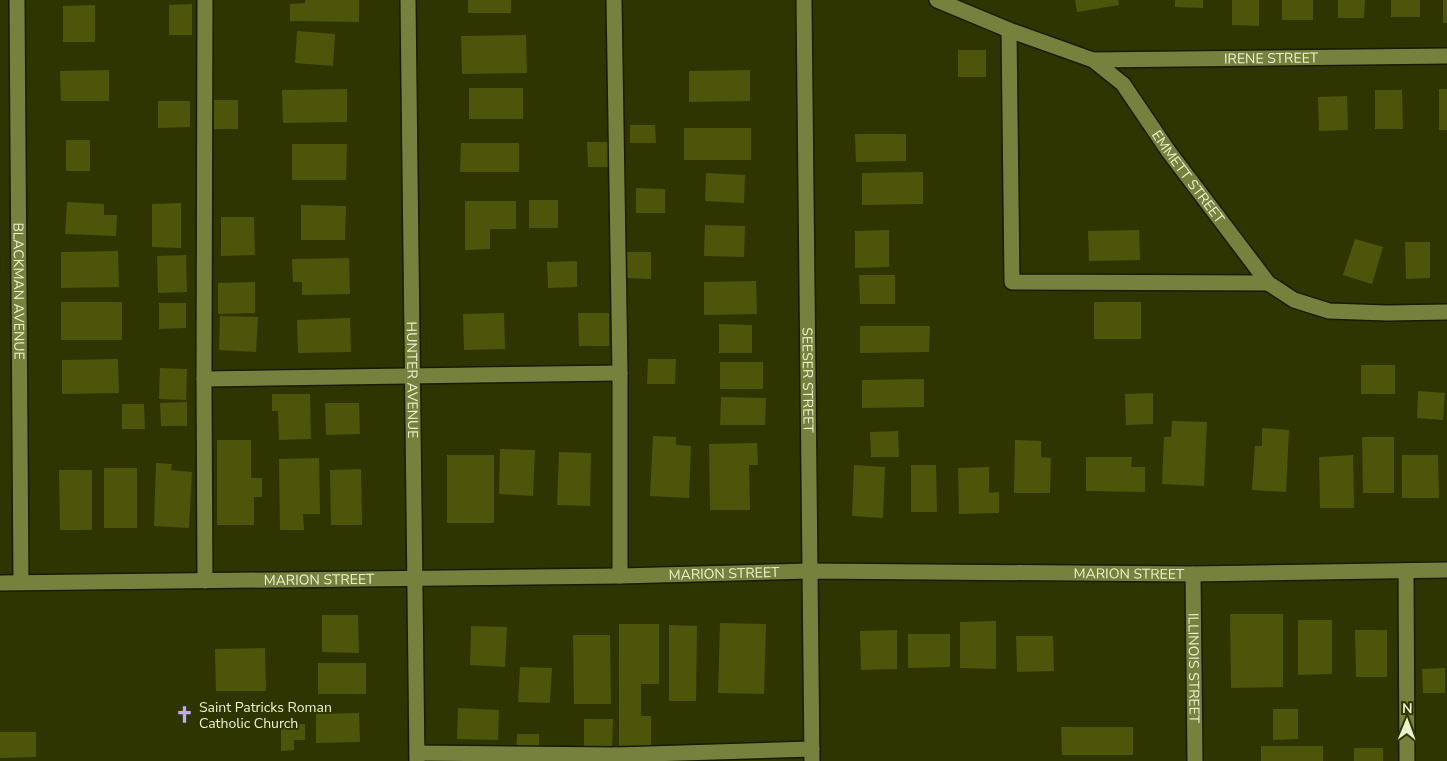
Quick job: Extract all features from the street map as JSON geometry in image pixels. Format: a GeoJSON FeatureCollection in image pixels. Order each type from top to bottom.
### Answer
{"type":"FeatureCollection","features":[{"type":"Feature","properties":{"kind":"street","name":"BLACKMAN AVENUE"},"geometry":{"type":"LineString","coordinates":[[17,0],[21,582]]}},
{"type":"Feature","properties":{"kind":"street"},"geometry":{"type":"LineString","coordinates":[[205,0],[205,581]]}},
{"type":"Feature","properties":{"kind":"street","name":"HUNTER AVENUE"},"geometry":{"type":"LineString","coordinates":[[408,0],[417,757]]}},
{"type":"Feature","properties":{"kind":"street"},"geometry":{"type":"LineString","coordinates":[[614,0],[620,373],[620,576]]}},
{"type":"Feature","properties":{"kind":"street","name":"SEESER STREET"},"geometry":{"type":"LineString","coordinates":[[804,0],[812,755]]}},
{"type":"Feature","properties":{"kind":"street","name":"EMMETT STREET"},"geometry":{"type":"LineString","coordinates":[[937,0],[1009,30],[1093,60],[1122,84],[1169,152],[1268,283],[1294,300],[1329,312],[1447,312]]}},
{"type":"Feature","properties":{"kind":"street"},"geometry":{"type":"LineString","coordinates":[[1009,30],[1012,282],[1268,283]]}},
{"type":"Feature","properties":{"kind":"street","name":"IRENE STREET"},"geometry":{"type":"LineString","coordinates":[[1093,60],[1447,56]]}},
{"type":"Feature","properties":{"kind":"street"},"geometry":{"type":"LineString","coordinates":[[204,379],[620,373]]}},
{"type":"Feature","properties":{"kind":"street","name":"MARION STREET"},"geometry":{"type":"LineString","coordinates":[[0,583],[620,576],[810,571],[1193,574],[1447,570]]}},
{"type":"Feature","properties":{"kind":"street"},"geometry":{"type":"LineString","coordinates":[[1406,571],[1407,761]]}},
{"type":"Feature","properties":{"kind":"street","name":"ILLINOIS STREET"},"geometry":{"type":"LineString","coordinates":[[1193,574],[1195,761]]}},
{"type":"Feature","properties":{"kind":"street"},"geometry":{"type":"LineString","coordinates":[[417,757],[616,758],[812,755]]}},
{"type":"Feature","properties":{"kind":"building"},"geometry":{"type":"Polygon","coordinates":[[[305,0],[359,0],[359,22],[290,21],[290,4],[305,3],[305,0]]]}},
{"type":"Feature","properties":{"kind":"building"},"geometry":{"type":"Polygon","coordinates":[[[468,0],[511,0],[511,13],[468,13],[468,0]]]}},
{"type":"Feature","properties":{"kind":"building"},"geometry":{"type":"Polygon","coordinates":[[[1075,0],[1118,0],[1119,5],[1077,12],[1075,0]]]}},
{"type":"Feature","properties":{"kind":"building"},"geometry":{"type":"Polygon","coordinates":[[[1175,0],[1203,0],[1203,8],[1175,7],[1175,0]]]}},
{"type":"Feature","properties":{"kind":"building"},"geometry":{"type":"Polygon","coordinates":[[[1232,0],[1259,0],[1259,26],[1232,25],[1232,0]]]}},
{"type":"Feature","properties":{"kind":"building"},"geometry":{"type":"Polygon","coordinates":[[[1282,0],[1313,0],[1313,20],[1282,20],[1282,0]]]}},
{"type":"Feature","properties":{"kind":"building"},"geometry":{"type":"Polygon","coordinates":[[[1338,0],[1365,0],[1364,18],[1338,18],[1338,0]]]}},
{"type":"Feature","properties":{"kind":"building"},"geometry":{"type":"Polygon","coordinates":[[[1391,0],[1420,0],[1420,17],[1391,17],[1391,0]]]}},
{"type":"Feature","properties":{"kind":"building"},"geometry":{"type":"Polygon","coordinates":[[[1443,0],[1447,0],[1447,23],[1443,23],[1443,0]]]}},
{"type":"Feature","properties":{"kind":"building"},"geometry":{"type":"Polygon","coordinates":[[[192,4],[192,35],[169,35],[169,5],[192,4]]]}},
{"type":"Feature","properties":{"kind":"building"},"geometry":{"type":"Polygon","coordinates":[[[95,5],[95,42],[63,42],[63,6],[95,5]]]}},
{"type":"Feature","properties":{"kind":"building"},"geometry":{"type":"Polygon","coordinates":[[[297,31],[335,34],[333,66],[295,63],[297,31]]]}},
{"type":"Feature","properties":{"kind":"building"},"geometry":{"type":"Polygon","coordinates":[[[526,35],[527,73],[462,74],[461,36],[526,35]]]}},
{"type":"Feature","properties":{"kind":"building"},"geometry":{"type":"Polygon","coordinates":[[[958,50],[986,50],[986,77],[958,77],[958,50]]]}},
{"type":"Feature","properties":{"kind":"building"},"geometry":{"type":"Polygon","coordinates":[[[109,70],[109,101],[61,101],[60,71],[109,70]]]}},
{"type":"Feature","properties":{"kind":"building"},"geometry":{"type":"Polygon","coordinates":[[[750,70],[750,101],[689,102],[689,71],[750,70]]]}},
{"type":"Feature","properties":{"kind":"building"},"geometry":{"type":"Polygon","coordinates":[[[469,88],[523,88],[523,119],[469,119],[469,88]]]}},
{"type":"Feature","properties":{"kind":"building"},"geometry":{"type":"Polygon","coordinates":[[[347,89],[347,122],[283,123],[282,90],[347,89]]]}},
{"type":"Feature","properties":{"kind":"building"},"geometry":{"type":"Polygon","coordinates":[[[1439,89],[1447,89],[1447,130],[1439,130],[1439,89]]]}},
{"type":"Feature","properties":{"kind":"building"},"geometry":{"type":"Polygon","coordinates":[[[1375,90],[1402,90],[1403,129],[1375,129],[1375,90]]]}},
{"type":"Feature","properties":{"kind":"building"},"geometry":{"type":"Polygon","coordinates":[[[1347,96],[1348,130],[1319,131],[1318,97],[1347,96]]]}},
{"type":"Feature","properties":{"kind":"building"},"geometry":{"type":"Polygon","coordinates":[[[214,100],[238,100],[238,129],[214,129],[214,100]]]}},
{"type":"Feature","properties":{"kind":"building"},"geometry":{"type":"Polygon","coordinates":[[[158,101],[190,101],[190,127],[158,128],[158,101]]]}},
{"type":"Feature","properties":{"kind":"building"},"geometry":{"type":"Polygon","coordinates":[[[630,125],[655,125],[656,143],[630,143],[630,125]]]}},
{"type":"Feature","properties":{"kind":"building"},"geometry":{"type":"Polygon","coordinates":[[[684,128],[751,128],[751,160],[684,160],[684,128]]]}},
{"type":"Feature","properties":{"kind":"building"},"geometry":{"type":"Polygon","coordinates":[[[855,134],[906,134],[906,161],[856,162],[855,134]]]}},
{"type":"Feature","properties":{"kind":"building"},"geometry":{"type":"Polygon","coordinates":[[[66,140],[90,140],[90,171],[66,171],[66,140]]]}},
{"type":"Feature","properties":{"kind":"building"},"geometry":{"type":"Polygon","coordinates":[[[587,142],[610,142],[611,167],[588,167],[587,142]]]}},
{"type":"Feature","properties":{"kind":"building"},"geometry":{"type":"Polygon","coordinates":[[[461,143],[519,143],[519,172],[460,172],[461,143]]]}},
{"type":"Feature","properties":{"kind":"building"},"geometry":{"type":"Polygon","coordinates":[[[292,144],[347,144],[346,180],[292,180],[292,144]]]}},
{"type":"Feature","properties":{"kind":"building"},"geometry":{"type":"Polygon","coordinates":[[[923,172],[923,204],[862,205],[862,173],[923,172]]]}},
{"type":"Feature","properties":{"kind":"building"},"geometry":{"type":"Polygon","coordinates":[[[706,173],[745,175],[744,203],[705,201],[706,173]]]}},
{"type":"Feature","properties":{"kind":"building"},"geometry":{"type":"Polygon","coordinates":[[[636,188],[665,189],[665,213],[636,213],[636,188]]]}},
{"type":"Feature","properties":{"kind":"building"},"geometry":{"type":"Polygon","coordinates":[[[529,200],[558,200],[558,228],[529,228],[529,200]]]}},
{"type":"Feature","properties":{"kind":"building"},"geometry":{"type":"Polygon","coordinates":[[[465,201],[516,201],[516,229],[490,229],[490,249],[465,250],[465,201]]]}},
{"type":"Feature","properties":{"kind":"building"},"geometry":{"type":"Polygon","coordinates":[[[67,202],[104,204],[104,215],[117,215],[116,236],[65,234],[67,202]]]}},
{"type":"Feature","properties":{"kind":"building"},"geometry":{"type":"Polygon","coordinates":[[[181,203],[181,248],[152,247],[152,204],[181,203]]]}},
{"type":"Feature","properties":{"kind":"building"},"geometry":{"type":"Polygon","coordinates":[[[301,205],[346,206],[345,240],[301,240],[301,205]]]}},
{"type":"Feature","properties":{"kind":"building"},"geometry":{"type":"Polygon","coordinates":[[[221,217],[254,217],[255,255],[221,256],[221,217]]]}},
{"type":"Feature","properties":{"kind":"building"},"geometry":{"type":"Polygon","coordinates":[[[705,225],[745,226],[744,257],[704,256],[705,225]]]}},
{"type":"Feature","properties":{"kind":"building"},"geometry":{"type":"Polygon","coordinates":[[[889,230],[889,267],[855,268],[855,231],[889,230]]]}},
{"type":"Feature","properties":{"kind":"building"},"geometry":{"type":"Polygon","coordinates":[[[1139,230],[1140,260],[1089,261],[1088,231],[1139,230]]]}},
{"type":"Feature","properties":{"kind":"building"},"geometry":{"type":"Polygon","coordinates":[[[1355,239],[1383,247],[1372,284],[1343,275],[1355,239]]]}},
{"type":"Feature","properties":{"kind":"building"},"geometry":{"type":"Polygon","coordinates":[[[1405,242],[1430,242],[1430,278],[1406,279],[1405,242]]]}},
{"type":"Feature","properties":{"kind":"building"},"geometry":{"type":"Polygon","coordinates":[[[118,251],[119,287],[61,288],[61,252],[118,251]]]}},
{"type":"Feature","properties":{"kind":"building"},"geometry":{"type":"Polygon","coordinates":[[[625,252],[651,252],[651,279],[626,278],[625,252]]]}},
{"type":"Feature","properties":{"kind":"building"},"geometry":{"type":"Polygon","coordinates":[[[186,255],[187,292],[158,293],[157,256],[186,255]]]}},
{"type":"Feature","properties":{"kind":"building"},"geometry":{"type":"Polygon","coordinates":[[[349,258],[350,294],[302,295],[302,282],[293,282],[292,259],[349,258]]]}},
{"type":"Feature","properties":{"kind":"building"},"geometry":{"type":"Polygon","coordinates":[[[577,261],[577,287],[548,288],[547,262],[577,261]]]}},
{"type":"Feature","properties":{"kind":"building"},"geometry":{"type":"Polygon","coordinates":[[[859,275],[895,275],[895,304],[860,304],[859,275]]]}},
{"type":"Feature","properties":{"kind":"building"},"geometry":{"type":"Polygon","coordinates":[[[756,281],[757,314],[704,315],[704,282],[756,281]]]}},
{"type":"Feature","properties":{"kind":"building"},"geometry":{"type":"Polygon","coordinates":[[[255,282],[255,313],[218,314],[218,283],[255,282]]]}},
{"type":"Feature","properties":{"kind":"building"},"geometry":{"type":"Polygon","coordinates":[[[61,302],[122,302],[122,340],[61,340],[61,302]]]}},
{"type":"Feature","properties":{"kind":"building"},"geometry":{"type":"Polygon","coordinates":[[[1094,302],[1141,302],[1141,339],[1094,339],[1094,302]]]}},
{"type":"Feature","properties":{"kind":"building"},"geometry":{"type":"Polygon","coordinates":[[[159,303],[186,303],[186,328],[159,329],[159,303]]]}},
{"type":"Feature","properties":{"kind":"building"},"geometry":{"type":"Polygon","coordinates":[[[504,313],[505,349],[464,350],[463,314],[504,313]]]}},
{"type":"Feature","properties":{"kind":"building"},"geometry":{"type":"Polygon","coordinates":[[[578,313],[609,313],[609,346],[579,346],[578,313]]]}},
{"type":"Feature","properties":{"kind":"building"},"geometry":{"type":"Polygon","coordinates":[[[220,316],[258,317],[256,352],[219,350],[220,316]]]}},
{"type":"Feature","properties":{"kind":"building"},"geometry":{"type":"Polygon","coordinates":[[[350,318],[351,352],[298,353],[297,320],[350,318]]]}},
{"type":"Feature","properties":{"kind":"building"},"geometry":{"type":"Polygon","coordinates":[[[719,324],[752,325],[752,353],[719,353],[719,324]]]}},
{"type":"Feature","properties":{"kind":"building"},"geometry":{"type":"Polygon","coordinates":[[[860,326],[930,326],[929,352],[860,353],[860,326]]]}},
{"type":"Feature","properties":{"kind":"building"},"geometry":{"type":"Polygon","coordinates":[[[118,359],[119,393],[62,394],[62,360],[118,359]]]}},
{"type":"Feature","properties":{"kind":"building"},"geometry":{"type":"Polygon","coordinates":[[[648,359],[676,359],[675,384],[647,384],[648,359]]]}},
{"type":"Feature","properties":{"kind":"building"},"geometry":{"type":"Polygon","coordinates":[[[720,362],[763,362],[763,389],[720,389],[720,362]]]}},
{"type":"Feature","properties":{"kind":"building"},"geometry":{"type":"Polygon","coordinates":[[[1361,365],[1395,365],[1395,394],[1361,394],[1361,365]]]}},
{"type":"Feature","properties":{"kind":"building"},"geometry":{"type":"Polygon","coordinates":[[[160,368],[187,369],[186,400],[159,399],[160,368]]]}},
{"type":"Feature","properties":{"kind":"building"},"geometry":{"type":"Polygon","coordinates":[[[924,379],[924,407],[862,408],[862,380],[924,379]]]}},
{"type":"Feature","properties":{"kind":"building"},"geometry":{"type":"Polygon","coordinates":[[[1418,391],[1445,393],[1443,420],[1417,418],[1418,391]]]}},
{"type":"Feature","properties":{"kind":"building"},"geometry":{"type":"Polygon","coordinates":[[[1153,393],[1153,424],[1126,425],[1125,394],[1153,393]]]}},
{"type":"Feature","properties":{"kind":"building"},"geometry":{"type":"Polygon","coordinates":[[[272,394],[310,394],[311,439],[279,440],[278,411],[272,411],[272,394]]]}},
{"type":"Feature","properties":{"kind":"building"},"geometry":{"type":"Polygon","coordinates":[[[721,397],[766,398],[765,425],[720,425],[721,397]]]}},
{"type":"Feature","properties":{"kind":"building"},"geometry":{"type":"Polygon","coordinates":[[[187,402],[187,426],[161,426],[160,403],[187,402]]]}},
{"type":"Feature","properties":{"kind":"building"},"geometry":{"type":"Polygon","coordinates":[[[325,403],[359,403],[360,434],[326,435],[325,403]]]}},
{"type":"Feature","properties":{"kind":"building"},"geometry":{"type":"Polygon","coordinates":[[[122,404],[144,404],[145,429],[122,429],[122,404]]]}},
{"type":"Feature","properties":{"kind":"building"},"geometry":{"type":"Polygon","coordinates":[[[1172,421],[1207,422],[1204,486],[1162,484],[1164,437],[1171,437],[1172,421]]]}},
{"type":"Feature","properties":{"kind":"building"},"geometry":{"type":"Polygon","coordinates":[[[1262,428],[1289,430],[1286,492],[1252,490],[1255,446],[1262,446],[1262,428]]]}},
{"type":"Feature","properties":{"kind":"building"},"geometry":{"type":"Polygon","coordinates":[[[898,431],[899,457],[871,457],[870,432],[898,431]]]}},
{"type":"Feature","properties":{"kind":"building"},"geometry":{"type":"Polygon","coordinates":[[[653,436],[676,437],[676,445],[691,446],[689,498],[650,496],[653,436]]]}},
{"type":"Feature","properties":{"kind":"building"},"geometry":{"type":"Polygon","coordinates":[[[1362,437],[1394,437],[1394,493],[1363,493],[1362,437]]]}},
{"type":"Feature","properties":{"kind":"building"},"geometry":{"type":"Polygon","coordinates":[[[217,440],[251,440],[251,478],[262,478],[262,497],[254,497],[254,525],[217,525],[217,440]]]}},
{"type":"Feature","properties":{"kind":"building"},"geometry":{"type":"Polygon","coordinates":[[[1015,440],[1041,441],[1041,457],[1051,458],[1050,493],[1014,493],[1015,440]]]}},
{"type":"Feature","properties":{"kind":"building"},"geometry":{"type":"Polygon","coordinates":[[[757,443],[758,465],[749,465],[750,510],[710,510],[709,444],[757,443]]]}},
{"type":"Feature","properties":{"kind":"building"},"geometry":{"type":"Polygon","coordinates":[[[500,449],[535,450],[533,496],[499,494],[500,449]]]}},
{"type":"Feature","properties":{"kind":"building"},"geometry":{"type":"Polygon","coordinates":[[[559,452],[591,453],[590,506],[557,505],[559,452]]]}},
{"type":"Feature","properties":{"kind":"building"},"geometry":{"type":"Polygon","coordinates":[[[447,455],[494,455],[494,523],[447,523],[447,455]]]}},
{"type":"Feature","properties":{"kind":"building"},"geometry":{"type":"Polygon","coordinates":[[[1353,455],[1354,508],[1320,508],[1319,457],[1353,455]]]}},
{"type":"Feature","properties":{"kind":"building"},"geometry":{"type":"Polygon","coordinates":[[[1402,455],[1438,455],[1439,498],[1402,498],[1402,455]]]}},
{"type":"Feature","properties":{"kind":"building"},"geometry":{"type":"Polygon","coordinates":[[[1086,457],[1132,457],[1131,467],[1145,467],[1145,492],[1086,491],[1086,457]]]}},
{"type":"Feature","properties":{"kind":"building"},"geometry":{"type":"Polygon","coordinates":[[[319,458],[320,514],[303,514],[304,530],[280,530],[279,459],[319,458]]]}},
{"type":"Feature","properties":{"kind":"building"},"geometry":{"type":"Polygon","coordinates":[[[156,463],[172,464],[171,470],[192,472],[189,528],[154,526],[156,463]]]}},
{"type":"Feature","properties":{"kind":"building"},"geometry":{"type":"Polygon","coordinates":[[[854,465],[885,467],[883,518],[852,516],[854,465]]]}},
{"type":"Feature","properties":{"kind":"building"},"geometry":{"type":"Polygon","coordinates":[[[911,465],[936,465],[937,512],[911,512],[911,465]]]}},
{"type":"Feature","properties":{"kind":"building"},"geometry":{"type":"Polygon","coordinates":[[[989,467],[989,493],[999,492],[999,513],[959,514],[958,468],[989,467]]]}},
{"type":"Feature","properties":{"kind":"building"},"geometry":{"type":"Polygon","coordinates":[[[104,468],[137,468],[137,528],[104,528],[104,468]]]}},
{"type":"Feature","properties":{"kind":"building"},"geometry":{"type":"Polygon","coordinates":[[[361,469],[362,525],[331,525],[330,470],[361,469]]]}},
{"type":"Feature","properties":{"kind":"building"},"geometry":{"type":"Polygon","coordinates":[[[59,470],[92,470],[92,530],[60,530],[59,470]]]}},
{"type":"Feature","properties":{"kind":"building"},"geometry":{"type":"Polygon","coordinates":[[[1230,614],[1283,614],[1283,687],[1231,688],[1230,614]]]}},
{"type":"Feature","properties":{"kind":"building"},"geometry":{"type":"Polygon","coordinates":[[[322,615],[358,615],[359,653],[322,652],[322,615]]]}},
{"type":"Feature","properties":{"kind":"building"},"geometry":{"type":"Polygon","coordinates":[[[1298,620],[1332,620],[1332,674],[1298,675],[1298,620]]]}},
{"type":"Feature","properties":{"kind":"building"},"geometry":{"type":"Polygon","coordinates":[[[996,621],[996,669],[960,668],[960,622],[996,621]]]}},
{"type":"Feature","properties":{"kind":"building"},"geometry":{"type":"Polygon","coordinates":[[[720,623],[766,624],[764,694],[718,693],[720,623]]]}},
{"type":"Feature","properties":{"kind":"building"},"geometry":{"type":"Polygon","coordinates":[[[619,624],[659,624],[659,684],[641,684],[641,716],[651,716],[651,747],[619,746],[619,624]]]}},
{"type":"Feature","properties":{"kind":"building"},"geometry":{"type":"Polygon","coordinates":[[[669,625],[697,626],[696,701],[669,701],[669,625]]]}},
{"type":"Feature","properties":{"kind":"building"},"geometry":{"type":"Polygon","coordinates":[[[471,626],[507,627],[505,667],[470,665],[471,626]]]}},
{"type":"Feature","properties":{"kind":"building"},"geometry":{"type":"Polygon","coordinates":[[[897,630],[897,669],[861,670],[860,631],[897,630]]]}},
{"type":"Feature","properties":{"kind":"building"},"geometry":{"type":"Polygon","coordinates":[[[1355,630],[1387,630],[1387,677],[1356,677],[1355,630]]]}},
{"type":"Feature","properties":{"kind":"building"},"geometry":{"type":"Polygon","coordinates":[[[908,634],[950,634],[950,667],[908,668],[908,634]]]}},
{"type":"Feature","properties":{"kind":"building"},"geometry":{"type":"Polygon","coordinates":[[[573,635],[610,635],[611,704],[574,704],[573,635]]]}},
{"type":"Feature","properties":{"kind":"building"},"geometry":{"type":"Polygon","coordinates":[[[1016,636],[1053,636],[1054,671],[1017,672],[1016,636]]]}},
{"type":"Feature","properties":{"kind":"building"},"geometry":{"type":"Polygon","coordinates":[[[265,648],[266,691],[216,691],[215,649],[265,648]]]}},
{"type":"Feature","properties":{"kind":"building"},"geometry":{"type":"Polygon","coordinates":[[[318,663],[366,663],[366,694],[318,694],[318,663]]]}},
{"type":"Feature","properties":{"kind":"building"},"geometry":{"type":"Polygon","coordinates":[[[520,667],[552,668],[550,703],[518,702],[520,667]]]}},
{"type":"Feature","properties":{"kind":"building"},"geometry":{"type":"Polygon","coordinates":[[[1445,668],[1445,693],[1423,693],[1422,669],[1445,668]]]}},
{"type":"Feature","properties":{"kind":"building"},"geometry":{"type":"Polygon","coordinates":[[[458,708],[499,710],[498,740],[457,739],[458,708]]]}},
{"type":"Feature","properties":{"kind":"building"},"geometry":{"type":"Polygon","coordinates":[[[1273,709],[1298,709],[1298,739],[1273,740],[1273,709]]]}},
{"type":"Feature","properties":{"kind":"building"},"geometry":{"type":"Polygon","coordinates":[[[359,713],[360,742],[316,743],[316,714],[359,713]]]}},
{"type":"Feature","properties":{"kind":"building"},"geometry":{"type":"Polygon","coordinates":[[[584,719],[613,719],[612,747],[584,747],[584,719]]]}},
{"type":"Feature","properties":{"kind":"building"},"geometry":{"type":"Polygon","coordinates":[[[305,724],[305,740],[294,740],[294,750],[281,751],[281,725],[305,724]]]}},
{"type":"Feature","properties":{"kind":"building"},"geometry":{"type":"Polygon","coordinates":[[[1061,727],[1133,727],[1133,755],[1062,755],[1061,727]]]}},
{"type":"Feature","properties":{"kind":"building"},"geometry":{"type":"Polygon","coordinates":[[[0,732],[36,732],[36,757],[0,758],[0,732]]]}},
{"type":"Feature","properties":{"kind":"building"},"geometry":{"type":"Polygon","coordinates":[[[517,734],[539,734],[539,756],[516,755],[517,734]]]}},
{"type":"Feature","properties":{"kind":"building"},"geometry":{"type":"Polygon","coordinates":[[[1261,746],[1323,746],[1323,761],[1261,761],[1261,746]]]}},
{"type":"Feature","properties":{"kind":"building"},"geometry":{"type":"Polygon","coordinates":[[[1354,748],[1383,748],[1383,761],[1354,761],[1354,748]]]}},
{"type":"Feature","properties":{"kind":"place","name":"Saint Patricks Roman Catholic Church"},"geometry":{"type":"Point","coordinates":[185,715]}}]}
